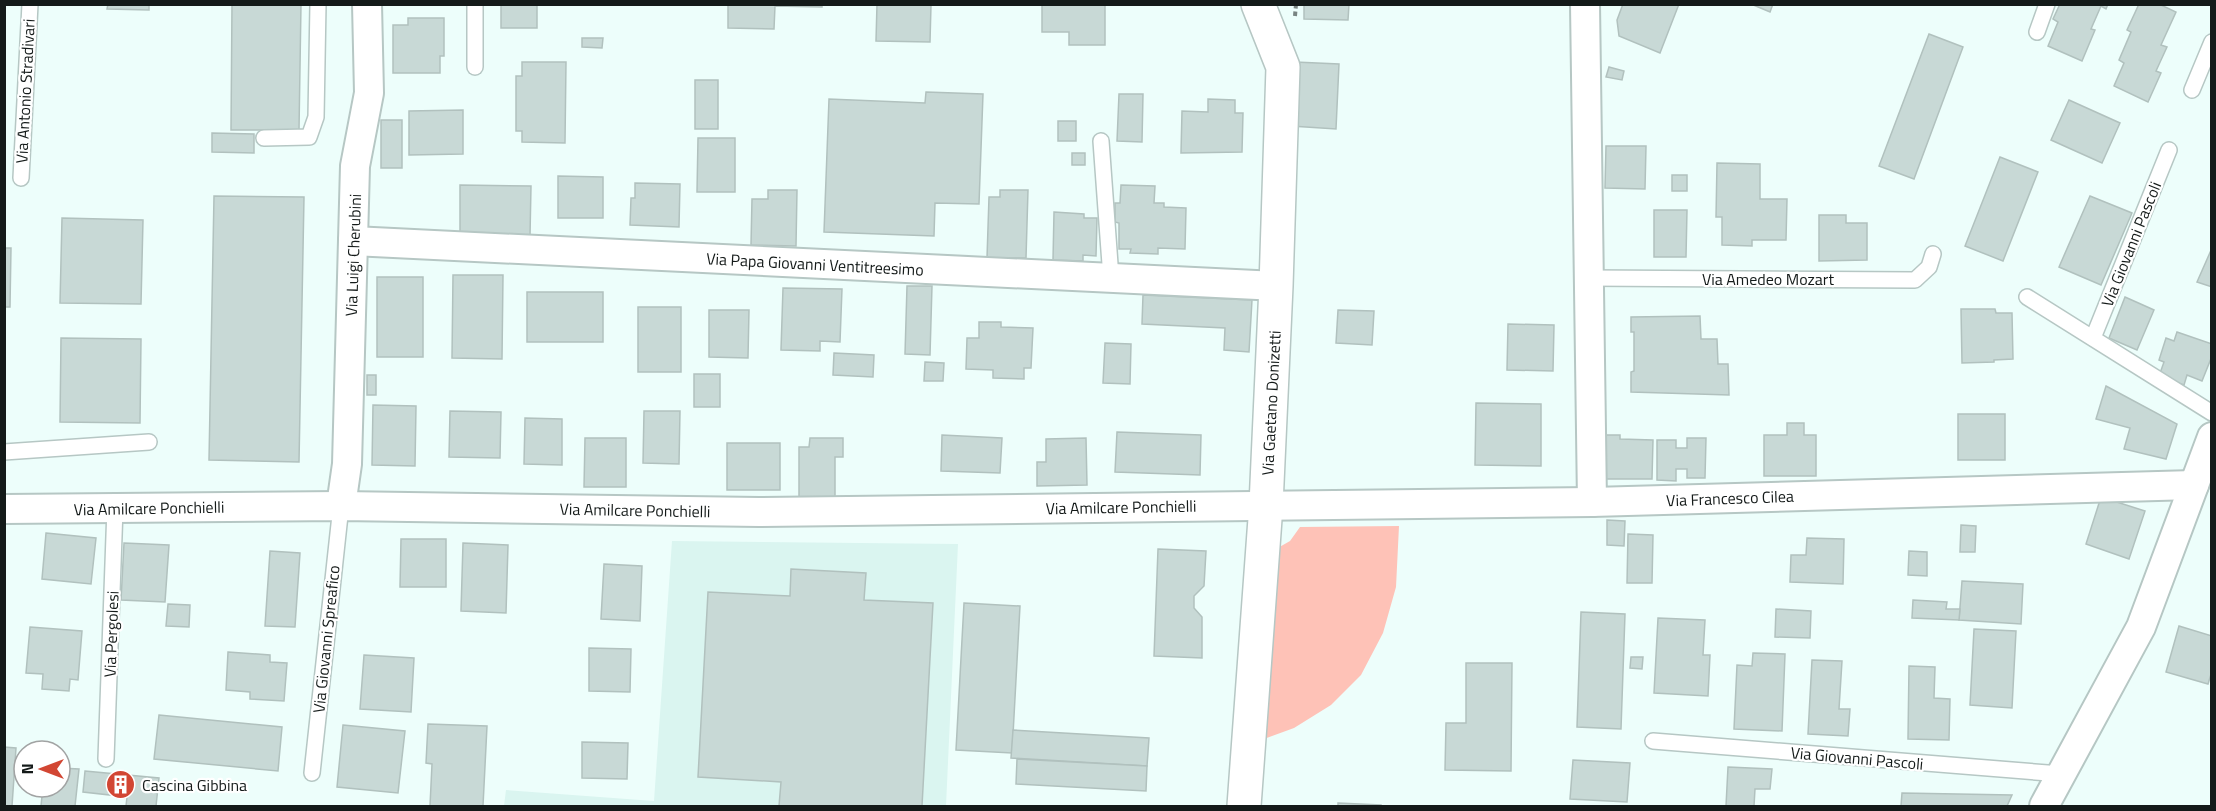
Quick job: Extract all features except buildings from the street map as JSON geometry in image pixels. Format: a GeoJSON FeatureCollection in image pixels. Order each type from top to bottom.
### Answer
{"type":"FeatureCollection","features":[{"type":"Feature","properties":{"kind":"street","name":"Via Luigi Cherubini"},"geometry":{"type":"LineString","coordinates":[[341,506],[347,464],[355,166],[369,93],[367,4]]}},
{"type":"Feature","properties":{"kind":"street","name":"Via Gaetano Donizetti"},"geometry":{"type":"LineString","coordinates":[[1244,807],[1266,505],[1283,67],[1258,4]]}},
{"type":"Feature","properties":{"kind":"street"},"geometry":{"type":"LineString","coordinates":[[1585,4],[1592,502]]}},
{"type":"Feature","properties":{"kind":"street","name":"Via Papa Giovanni Ventitreesimo"},"geometry":{"type":"LineString","coordinates":[[353,241],[1276,286]]}},
{"type":"Feature","properties":{"kind":"street"},"geometry":{"type":"LineString","coordinates":[[2044,807],[2141,627],[2194,485],[2211,432]]}},
{"type":"Feature","properties":{"kind":"street","name":"Via Francesco Cilea"},"geometry":{"type":"LineString","coordinates":[[1266,505],[1592,502],[2194,485]]}},
{"type":"Feature","properties":{"kind":"street","name":"Via Amilcare Ponchielli"},"geometry":{"type":"LineString","coordinates":[[4,509],[341,506],[759,512],[1266,505]]}},
{"type":"Feature","properties":{"kind":"lane","name":"Via Antonio Stradivari"},"geometry":{"type":"LineString","coordinates":[[21,178],[30,4]]}},
{"type":"Feature","properties":{"kind":"lane"},"geometry":{"type":"LineString","coordinates":[[264,138],[309,136],[316,117],[318,4]]}},
{"type":"Feature","properties":{"kind":"lane"},"geometry":{"type":"LineString","coordinates":[[475,4],[475,67]]}},
{"type":"Feature","properties":{"kind":"lane"},"geometry":{"type":"LineString","coordinates":[[2037,32],[2047,4]]}},
{"type":"Feature","properties":{"kind":"lane"},"geometry":{"type":"LineString","coordinates":[[2192,90],[2211,42]]}},
{"type":"Feature","properties":{"kind":"lane"},"geometry":{"type":"LineString","coordinates":[[1101,141],[1111,278]]}},
{"type":"Feature","properties":{"kind":"lane","name":"Via Giovanni Pascoli"},"geometry":{"type":"LineString","coordinates":[[2093,338],[2169,150]]}},
{"type":"Feature","properties":{"kind":"lane","name":"Via Amedeo Mozart"},"geometry":{"type":"LineString","coordinates":[[1589,279],[1915,280],[1929,267],[1933,254]]}},
{"type":"Feature","properties":{"kind":"lane"},"geometry":{"type":"LineString","coordinates":[[2027,297],[2093,338],[2211,432]]}},
{"type":"Feature","properties":{"kind":"lane"},"geometry":{"type":"LineString","coordinates":[[4,452],[148,442]]}},
{"type":"Feature","properties":{"kind":"lane","name":"Via Giovanni Spreafico"},"geometry":{"type":"LineString","coordinates":[[312,772],[341,506]]}},
{"type":"Feature","properties":{"kind":"lane","name":"Via Pergolesi"},"geometry":{"type":"LineString","coordinates":[[106,759],[115,508]]}},
{"type":"Feature","properties":{"kind":"lane","name":"Via Giovanni Pascoli"},"geometry":{"type":"LineString","coordinates":[[1653,741],[2061,774]]}},
{"type":"Feature","properties":{"kind":"shaded area"},"geometry":{"type":"Polygon","coordinates":[[[1399,526],[1396,587],[1383,633],[1361,675],[1331,705],[1294,728],[1264,739],[1276,549],[1290,541],[1300,527],[1399,526]]]}},
{"type":"Feature","properties":{"kind":"shaded area"},"geometry":{"type":"Polygon","coordinates":[[[672,541],[958,544],[946,806],[504,806],[506,790],[654,801],[672,541]]]}},
{"type":"Feature","properties":{"kind":"place","name":"Cascina Gibbina"},"geometry":{"type":"Point","coordinates":[121,785]}}]}
